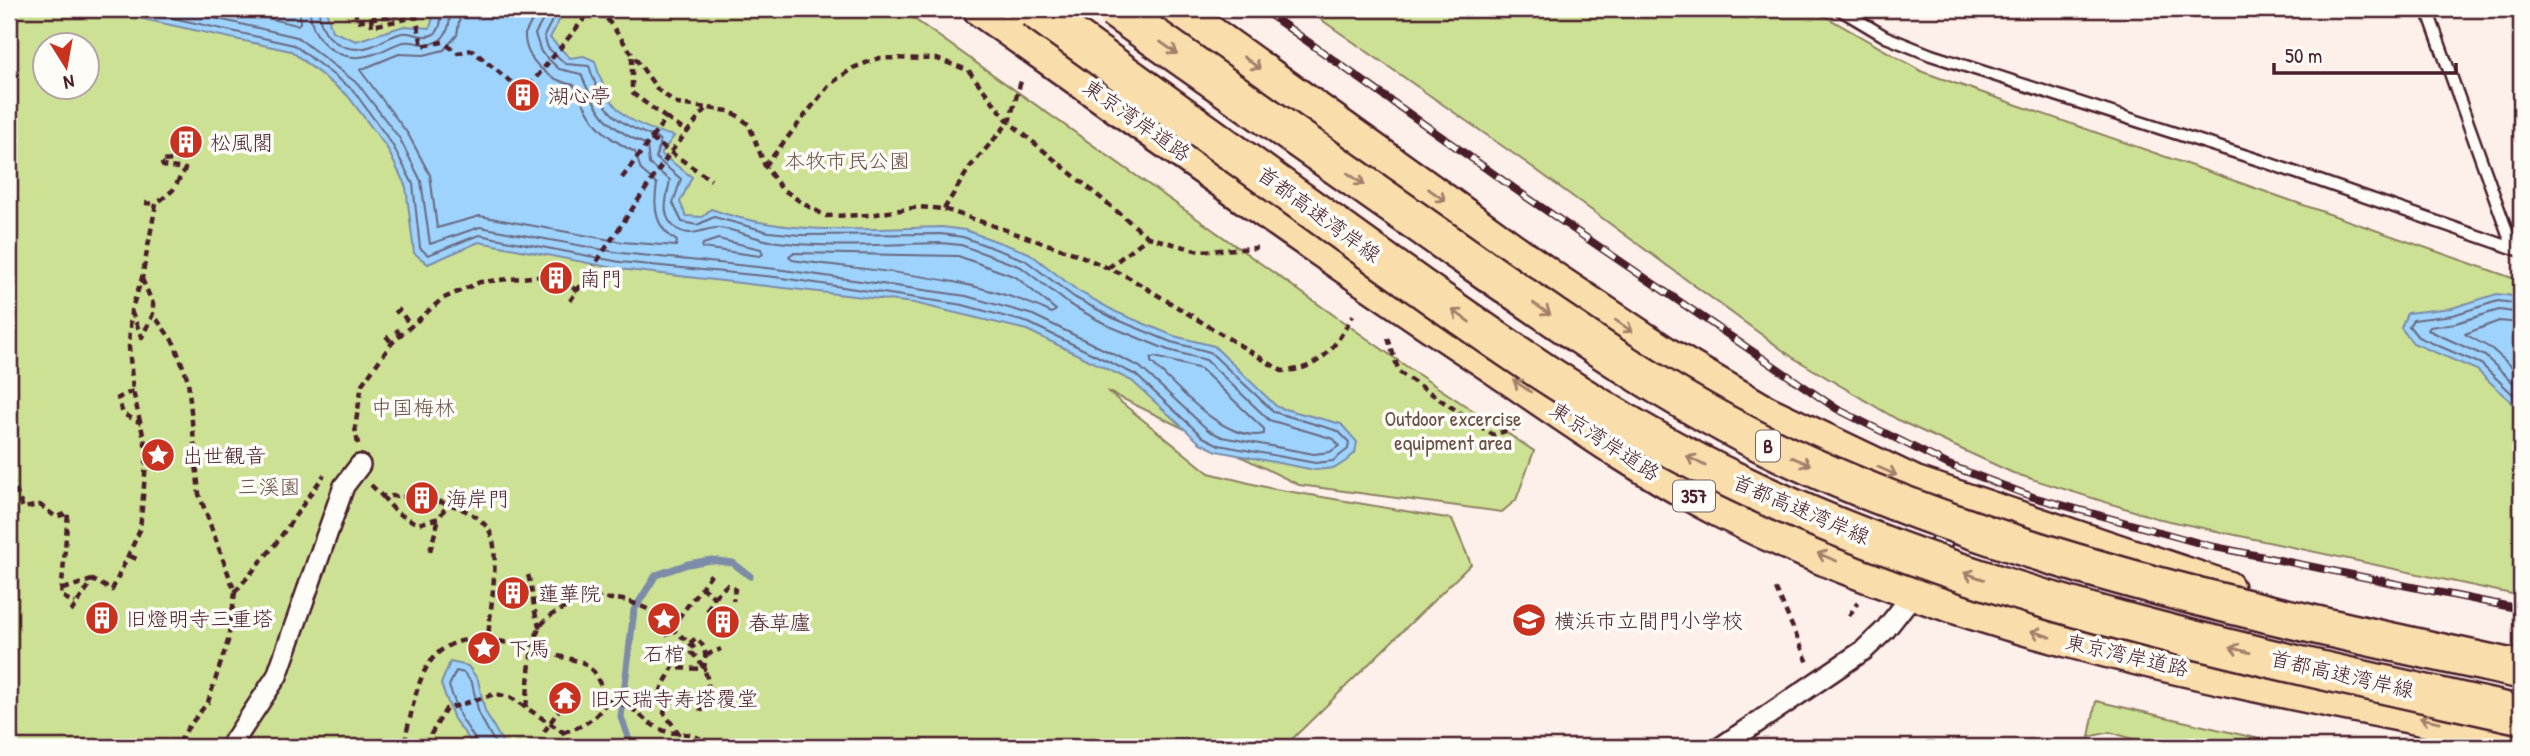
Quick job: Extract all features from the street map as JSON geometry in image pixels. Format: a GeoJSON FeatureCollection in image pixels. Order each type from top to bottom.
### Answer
{"type":"FeatureCollection","features":[{"type":"Feature","properties":{"kind":"highway","name":"東京湾岸道路"},"geometry":{"type":"LineString","coordinates":[[980,9],[1372,287],[1654,474],[1767,532],[1915,592],[2044,635],[2135,657],[2521,738]]}},
{"type":"Feature","properties":{"kind":"highway","name":"首都高速湾岸線"},"geometry":{"type":"LineString","coordinates":[[1034,9],[1481,331],[1650,436],[1742,485],[1908,554],[2003,586],[2281,661],[2521,715]]}},
{"type":"Feature","properties":{"kind":"highway","name":"首都高速湾岸線"},"geometry":{"type":"LineString","coordinates":[[1114,9],[1583,338],[1693,405],[1783,453],[1965,529],[2125,577],[2252,612],[2521,670]]}},
{"type":"Feature","properties":{"kind":"highway"},"geometry":{"type":"LineString","coordinates":[[1177,9],[1552,278],[1669,356],[1765,412],[1914,483],[1964,501],[2521,680]]}},
{"type":"Feature","properties":{"kind":"street"},"geometry":{"type":"LineString","coordinates":[[230,747],[277,676],[344,486],[360,465]]}},
{"type":"Feature","properties":{"kind":"street"},"geometry":{"type":"LineString","coordinates":[[1721,747],[1864,650],[1885,630],[1915,592],[1964,501]]}},
{"type":"Feature","properties":{"kind":"lane"},"geometry":{"type":"LineString","coordinates":[[1839,9],[1886,37],[1931,55],[2262,161],[2517,250]]}},
{"type":"Feature","properties":{"kind":"lane"},"geometry":{"type":"LineString","coordinates":[[2427,9],[2517,250]]}},
{"type":"Feature","properties":{"kind":"path"},"geometry":{"type":"LineString","coordinates":[[355,10],[357,21],[415,11],[422,46],[443,42],[458,53],[471,50],[512,83],[530,85],[592,9]]}},
{"type":"Feature","properties":{"kind":"path"},"geometry":{"type":"LineString","coordinates":[[600,9],[658,90],[678,104],[729,111],[748,125],[765,166],[781,188],[826,216],[870,215],[919,207],[944,209],[1108,268],[1178,306],[1217,334],[1282,371],[1302,371],[1321,360],[1339,339],[1353,315]]}},
{"type":"Feature","properties":{"kind":"path"},"geometry":{"type":"LineString","coordinates":[[632,55],[632,93],[641,102],[687,132]]}},
{"type":"Feature","properties":{"kind":"path"},"geometry":{"type":"LineString","coordinates":[[765,166],[829,85],[853,68],[879,58],[937,59],[968,70],[1009,122],[1148,237],[1199,251],[1257,248]]}},
{"type":"Feature","properties":{"kind":"path"},"geometry":{"type":"LineString","coordinates":[[944,209],[970,167],[1009,122],[1021,82]]}},
{"type":"Feature","properties":{"kind":"path"},"geometry":{"type":"LineString","coordinates":[[570,301],[670,153],[706,108]]}},
{"type":"Feature","properties":{"kind":"path"},"geometry":{"type":"LineString","coordinates":[[622,178],[666,118]]}},
{"type":"Feature","properties":{"kind":"path"},"geometry":{"type":"LineString","coordinates":[[650,139],[711,180]]}},
{"type":"Feature","properties":{"kind":"path"},"geometry":{"type":"LineString","coordinates":[[63,589],[93,580],[112,590],[130,556],[139,530],[150,453],[133,391],[129,347],[131,311],[142,278],[156,204],[173,190],[185,169],[163,166],[161,161],[187,159],[186,154]]}},
{"type":"Feature","properties":{"kind":"path"},"geometry":{"type":"LineString","coordinates":[[145,202],[156,204]]}},
{"type":"Feature","properties":{"kind":"path"},"geometry":{"type":"LineString","coordinates":[[1108,268],[1148,237]]}},
{"type":"Feature","properties":{"kind":"path"},"geometry":{"type":"LineString","coordinates":[[439,518],[418,524],[397,513],[368,480],[360,465],[355,429],[362,384],[391,343],[442,299],[480,282],[551,275]]}},
{"type":"Feature","properties":{"kind":"path"},"geometry":{"type":"LineString","coordinates":[[131,311],[142,337],[153,314],[153,304],[142,278]]}},
{"type":"Feature","properties":{"kind":"path"},"geometry":{"type":"LineString","coordinates":[[562,281],[578,290]]}},
{"type":"Feature","properties":{"kind":"path"},"geometry":{"type":"LineString","coordinates":[[395,313],[399,310],[411,326]]}},
{"type":"Feature","properties":{"kind":"path"},"geometry":{"type":"LineString","coordinates":[[153,314],[174,343],[188,380],[200,494],[235,592],[228,641],[208,702],[177,747]]}},
{"type":"Feature","properties":{"kind":"path"},"geometry":{"type":"LineString","coordinates":[[396,329],[400,335]]}},
{"type":"Feature","properties":{"kind":"path"},"geometry":{"type":"LineString","coordinates":[[386,336],[391,343]]}},
{"type":"Feature","properties":{"kind":"path"},"geometry":{"type":"LineString","coordinates":[[1388,338],[1399,372],[1493,435],[1522,426]]}},
{"type":"Feature","properties":{"kind":"path"},"geometry":{"type":"LineString","coordinates":[[133,391],[118,398],[123,414],[142,423]]}},
{"type":"Feature","properties":{"kind":"path"},"geometry":{"type":"LineString","coordinates":[[235,592],[274,546],[332,463],[360,465]]}},
{"type":"Feature","properties":{"kind":"path"},"geometry":{"type":"LineString","coordinates":[[9,482],[12,481],[23,508],[40,505],[57,517],[68,513],[61,596],[75,603]]}},
{"type":"Feature","properties":{"kind":"path"},"geometry":{"type":"LineString","coordinates":[[382,496],[413,495],[447,505],[483,523],[493,542],[488,638]]}},
{"type":"Feature","properties":{"kind":"path"},"geometry":{"type":"LineString","coordinates":[[430,551],[439,518],[447,505]]}},
{"type":"Feature","properties":{"kind":"path"},"geometry":{"type":"LineString","coordinates":[[130,556],[139,560]]}},
{"type":"Feature","properties":{"kind":"path"},"geometry":{"type":"LineString","coordinates":[[665,631],[671,628],[712,573]]}},
{"type":"Feature","properties":{"kind":"path"},"geometry":{"type":"LineString","coordinates":[[528,575],[534,593],[531,607],[540,628]]}},
{"type":"Feature","properties":{"kind":"path"},"geometry":{"type":"LineString","coordinates":[[71,612],[93,580]]}},
{"type":"Feature","properties":{"kind":"path"},"geometry":{"type":"LineString","coordinates":[[712,612],[708,609],[714,597],[727,585],[735,589],[733,601]]}},
{"type":"Feature","properties":{"kind":"path"},"geometry":{"type":"LineString","coordinates":[[701,587],[714,597]]}},
{"type":"Feature","properties":{"kind":"path"},"geometry":{"type":"LineString","coordinates":[[1776,589],[1816,682]]}},
{"type":"Feature","properties":{"kind":"path"},"geometry":{"type":"LineString","coordinates":[[526,707],[534,649],[540,628],[558,611],[615,598],[655,612],[665,631],[674,653],[673,668],[661,691],[666,706],[664,713],[678,732],[678,747]]}},
{"type":"Feature","properties":{"kind":"path"},"geometry":{"type":"LineString","coordinates":[[671,628],[695,649],[692,653],[704,669],[709,684],[709,700],[702,710],[698,708]]}},
{"type":"Feature","properties":{"kind":"path"},"geometry":{"type":"LineString","coordinates":[[389,747],[405,746],[418,686],[434,655],[450,642],[488,638],[582,662],[594,671],[608,700],[637,710],[658,728],[678,732],[682,730],[701,739]]}},
{"type":"Feature","properties":{"kind":"path"},"geometry":{"type":"LineString","coordinates":[[690,643],[696,638],[704,645],[704,669]]}},
{"type":"Feature","properties":{"kind":"path"},"geometry":{"type":"LineString","coordinates":[[706,655],[721,649]]}},
{"type":"Feature","properties":{"kind":"path"},"geometry":{"type":"LineString","coordinates":[[673,668],[704,669]]}},
{"type":"Feature","properties":{"kind":"path"},"geometry":{"type":"LineString","coordinates":[[430,747],[431,734],[446,709],[495,694],[510,697],[526,707],[563,732],[573,746]]}},
{"type":"Feature","properties":{"kind":"path"},"geometry":{"type":"LineString","coordinates":[[563,732],[579,728],[600,714],[608,700]]}},
{"type":"Feature","properties":{"kind":"path"},"geometry":{"type":"LineString","coordinates":[[544,732],[560,708]]}},
{"type":"Feature","properties":{"kind":"path"},"geometry":{"type":"LineString","coordinates":[[352,744],[358,747]]}},
{"type":"Feature","properties":{"kind":"green space","name":"三溪園"},"geometry":{"type":"Polygon","coordinates":[[[9,9],[900,9],[1413,371],[1534,451],[1516,500],[1502,512],[1299,485],[1107,391],[1209,473],[1269,488],[1452,519],[1471,564],[1284,747],[9,747],[9,9]]]}},
{"type":"Feature","properties":{"kind":"green space"},"geometry":{"type":"Polygon","coordinates":[[[1306,9],[1812,9],[1923,72],[2521,281],[2521,596],[2156,518],[2013,473],[1900,421],[1792,357],[1531,166],[1306,9]]]}},
{"type":"Feature","properties":{"kind":"green space"},"geometry":{"type":"Polygon","coordinates":[[[2096,701],[2277,743],[2277,747],[2160,747],[2110,732],[2089,737],[2096,701]]]}},
{"type":"Feature","properties":{"kind":"water"},"geometry":{"type":"Polygon","coordinates":[[[97,9],[326,9],[332,31],[356,41],[404,26],[430,28],[435,9],[565,9],[550,38],[570,58],[584,56],[595,61],[606,92],[621,112],[631,120],[674,136],[661,154],[692,177],[680,202],[686,216],[702,217],[711,209],[739,218],[796,227],[942,227],[965,230],[1029,253],[1078,291],[1116,312],[1174,336],[1214,346],[1277,407],[1341,424],[1357,442],[1355,453],[1335,468],[1315,470],[1217,451],[1200,443],[1132,381],[1027,330],[914,303],[619,269],[479,242],[428,264],[414,253],[406,187],[387,148],[348,96],[291,51],[97,9]]]}},
{"type":"Feature","properties":{"kind":"water"},"geometry":{"type":"Polygon","coordinates":[[[2497,294],[2521,297],[2521,411],[2477,370],[2413,343],[2401,328],[2407,313],[2452,308],[2497,294]]]}},
{"type":"Feature","properties":{"kind":"water"},"geometry":{"type":"Polygon","coordinates":[[[450,662],[468,666],[478,680],[485,711],[505,747],[475,747],[454,719],[441,684],[450,662]]]}},
{"type":"Feature","properties":{"kind":"waterway"},"geometry":{"type":"LineString","coordinates":[[642,747],[631,746],[621,717],[634,610],[656,575],[688,564],[711,560],[733,563],[750,576]]}},
{"type":"Feature","properties":{"kind":"waterway"},"geometry":{"type":"LineString","coordinates":[[778,747],[781,742],[805,747]]}},
{"type":"Feature","properties":{"kind":"railway"},"geometry":{"type":"LineString","coordinates":[[1262,9],[1522,194],[1837,409],[1949,465],[2033,497],[2210,546],[2521,609]]}},
{"type":"Feature","properties":{"kind":"place","name":"湖心亭"},"geometry":{"type":"Point","coordinates":[523,95]}},
{"type":"Feature","properties":{"kind":"place","name":"松風閣"},"geometry":{"type":"Point","coordinates":[186,142]}},
{"type":"Feature","properties":{"kind":"place","name":"南門"},"geometry":{"type":"Point","coordinates":[556,278]}},
{"type":"Feature","properties":{"kind":"place","name":"出世観音"},"geometry":{"type":"Point","coordinates":[158,455]}},
{"type":"Feature","properties":{"kind":"place","name":"海岸門"},"geometry":{"type":"Point","coordinates":[422,498]}},
{"type":"Feature","properties":{"kind":"place","name":"蓮華院"},"geometry":{"type":"Point","coordinates":[513,593]}},
{"type":"Feature","properties":{"kind":"place","name":"旧燈明寺三重塔"},"geometry":{"type":"Point","coordinates":[102,618]}},
{"type":"Feature","properties":{"kind":"place","name":"石棺"},"geometry":{"type":"Point","coordinates":[664,619]}},
{"type":"Feature","properties":{"kind":"place","name":"横浜市立間門小学校"},"geometry":{"type":"Point","coordinates":[1529,620]}},
{"type":"Feature","properties":{"kind":"place","name":"春草廬"},"geometry":{"type":"Point","coordinates":[723,622]}},
{"type":"Feature","properties":{"kind":"place","name":"下馬"},"geometry":{"type":"Point","coordinates":[484,648]}},
{"type":"Feature","properties":{"kind":"place","name":"旧天瑞寺寿塔覆堂"},"geometry":{"type":"Point","coordinates":[565,698]}},
{"type":"Feature","properties":{"kind":"park label","name":"本牧市民公園"},"geometry":{"type":"Point","coordinates":[847,160]}},
{"type":"Feature","properties":{"kind":"park label","name":"中国梅林"},"geometry":{"type":"Point","coordinates":[413,407]}},
{"type":"Feature","properties":{"kind":"park label","name":"Outdoor excercise equipment area"},"geometry":{"type":"Point","coordinates":[1453,430]}}]}
